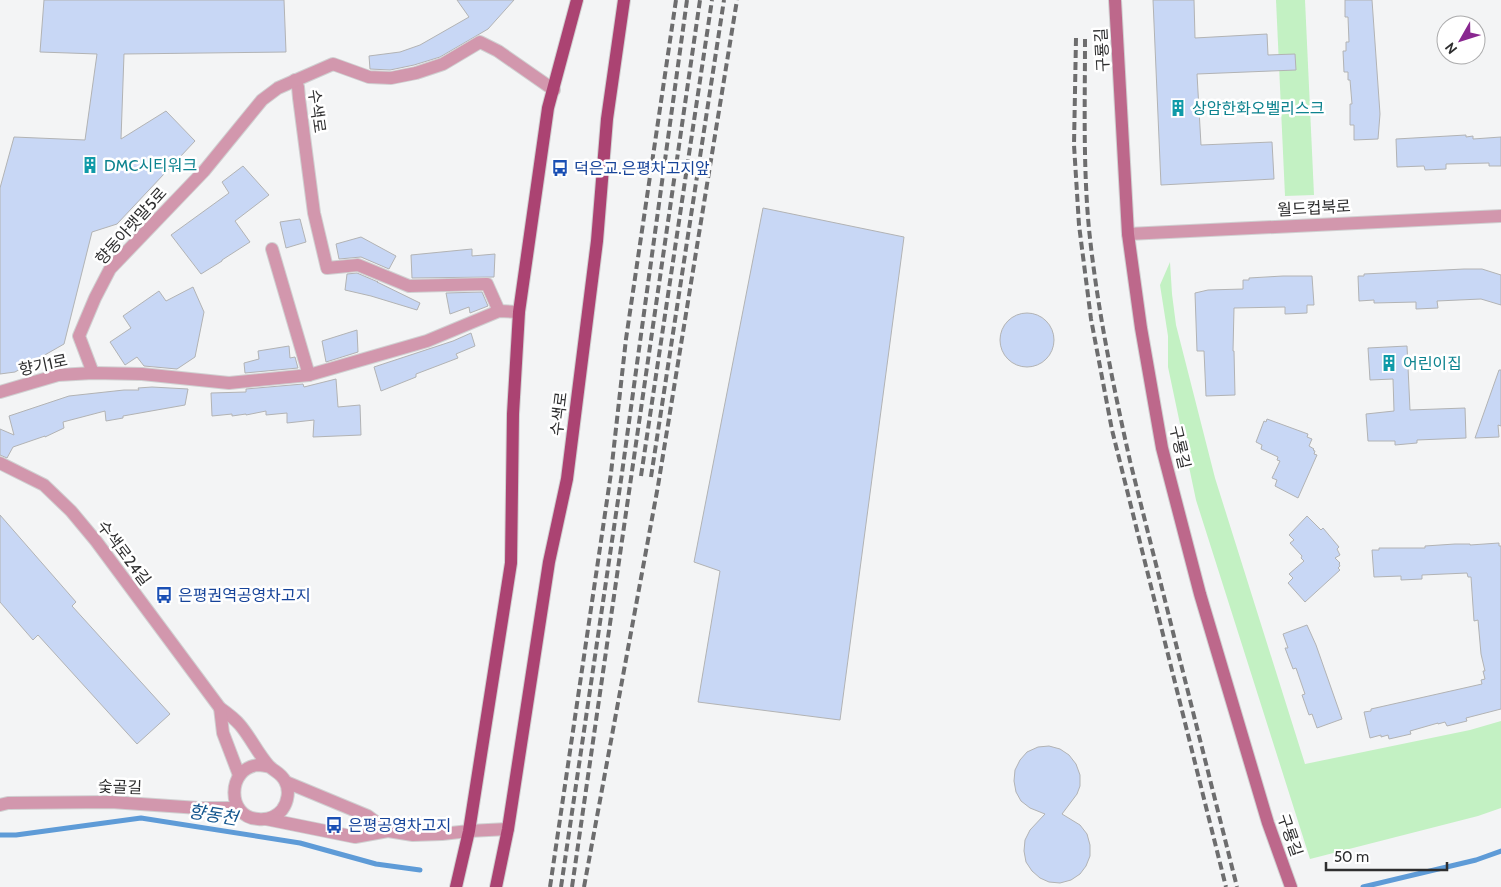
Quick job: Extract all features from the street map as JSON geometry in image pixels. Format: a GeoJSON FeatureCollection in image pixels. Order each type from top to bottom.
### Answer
{"type":"FeatureCollection","features":[{"type":"Feature","properties":{"kind":"main road"},"geometry":{"type":"LineString","coordinates":[[456,887],[469,831],[511,563],[513,414],[519,312],[548,108],[578,0]]}},
{"type":"Feature","properties":{"kind":"main road","name":"수색로"},"geometry":{"type":"LineString","coordinates":[[496,887],[508,828],[549,562],[567,479],[597,241],[607,119],[624,0]]}},
{"type":"Feature","properties":{"kind":"main road","name":"구룡길"},"geometry":{"type":"LineString","coordinates":[[1115,0],[1128,234],[1141,328],[1162,448],[1203,604],[1268,822],[1289,881]]}},
{"type":"Feature","properties":{"kind":"street","name":"수색로"},"geometry":{"type":"LineString","coordinates":[[499,311],[487,284],[409,286],[358,265],[327,268],[314,213],[298,87],[295,80],[333,64],[368,77],[391,78],[416,73],[443,64],[480,42],[498,50],[554,90]]}},
{"type":"Feature","properties":{"kind":"street","name":"향동아랫말5로"},"geometry":{"type":"LineString","coordinates":[[93,373],[79,336],[110,269],[204,170],[262,100],[278,88],[295,80]]}},
{"type":"Feature","properties":{"kind":"street","name":"월드컵북로"},"geometry":{"type":"LineString","coordinates":[[1128,234],[1501,216]]}},
{"type":"Feature","properties":{"kind":"street"},"geometry":{"type":"LineString","coordinates":[[272,249],[309,376]]}},
{"type":"Feature","properties":{"kind":"street"},"geometry":{"type":"LineString","coordinates":[[93,373],[142,374],[229,383],[309,376],[427,341],[499,311],[519,312]]}},
{"type":"Feature","properties":{"kind":"street","name":"향기1로"},"geometry":{"type":"LineString","coordinates":[[0,392],[58,375],[93,373]]}},
{"type":"Feature","properties":{"kind":"street","name":"수색로24길"},"geometry":{"type":"LineString","coordinates":[[0,464],[44,486],[71,511],[96,541],[220,708],[239,724],[270,767],[279,772],[286,782],[368,816],[388,831]]}},
{"type":"Feature","properties":{"kind":"street","name":"수색로24길"},"geometry":{"type":"LineString","coordinates":[[220,708],[223,733],[239,775]]}},
{"type":"Feature","properties":{"kind":"street"},"geometry":{"type":"LineString","coordinates":[[270,767],[259,765],[248,768],[239,775],[234,790],[234,800],[238,808],[246,816],[355,837],[388,831],[413,834],[442,834],[508,828]]}},
{"type":"Feature","properties":{"kind":"street"},"geometry":{"type":"LineString","coordinates":[[266,819],[275,816],[287,800],[286,782]]}},
{"type":"Feature","properties":{"kind":"street","name":"숯골길"},"geometry":{"type":"LineString","coordinates":[[0,805],[8,803],[111,802],[199,808],[238,808]]}},
{"type":"Feature","properties":{"kind":"green space"},"geometry":{"type":"Polygon","coordinates":[[[1276,0],[1305,0],[1314,195],[1285,196],[1276,0]]]}},
{"type":"Feature","properties":{"kind":"green space"},"geometry":{"type":"Polygon","coordinates":[[[1170,262],[1176,325],[1215,478],[1305,764],[1470,730],[1501,721],[1501,808],[1478,816],[1310,859],[1196,500],[1168,367],[1168,336],[1160,285],[1170,262]]]}},
{"type":"Feature","properties":{"kind":"building","name":"DMC시티워크"},"geometry":{"type":"Polygon","coordinates":[[[44,0],[284,0],[286,52],[124,54],[121,139],[166,111],[195,141],[117,224],[92,232],[64,344],[15,372],[0,374],[0,188],[14,137],[85,140],[97,54],[40,52],[44,0]]]}},
{"type":"Feature","properties":{"kind":"building"},"geometry":{"type":"Polygon","coordinates":[[[457,0],[514,0],[488,29],[440,57],[390,70],[370,69],[369,56],[400,52],[420,45],[469,17],[457,0]]]}},
{"type":"Feature","properties":{"kind":"building","name":"상암한화오벨리스크"},"geometry":{"type":"Polygon","coordinates":[[[1153,0],[1194,0],[1195,38],[1267,34],[1268,55],[1295,54],[1296,70],[1197,74],[1201,145],[1272,142],[1274,179],[1161,185],[1153,0]]]}},
{"type":"Feature","properties":{"kind":"building"},"geometry":{"type":"Polygon","coordinates":[[[1345,0],[1372,0],[1380,114],[1378,139],[1354,140],[1354,125],[1350,125],[1350,104],[1352,104],[1350,80],[1348,80],[1348,72],[1344,72],[1343,51],[1346,51],[1346,42],[1349,42],[1348,17],[1345,17],[1345,0]]]}},
{"type":"Feature","properties":{"kind":"building"},"geometry":{"type":"Polygon","coordinates":[[[1466,135],[1466,137],[1473,136],[1473,139],[1501,137],[1501,166],[1489,166],[1489,163],[1446,164],[1446,169],[1425,170],[1424,166],[1397,167],[1396,139],[1466,135]]]}},
{"type":"Feature","properties":{"kind":"building"},"geometry":{"type":"Polygon","coordinates":[[[243,166],[269,195],[235,221],[250,242],[201,274],[171,235],[229,193],[222,182],[243,166]]]}},
{"type":"Feature","properties":{"kind":"building"},"geometry":{"type":"Polygon","coordinates":[[[763,208],[904,237],[840,720],[698,702],[720,571],[694,562],[763,208]]]}},
{"type":"Feature","properties":{"kind":"building"},"geometry":{"type":"Polygon","coordinates":[[[300,219],[306,242],[286,248],[280,222],[300,219]]]}},
{"type":"Feature","properties":{"kind":"building"},"geometry":{"type":"Polygon","coordinates":[[[361,237],[396,256],[389,269],[361,257],[339,259],[336,244],[361,237]]]}},
{"type":"Feature","properties":{"kind":"building"},"geometry":{"type":"Polygon","coordinates":[[[472,249],[472,256],[495,254],[494,277],[412,278],[411,255],[472,249]]]}},
{"type":"Feature","properties":{"kind":"building"},"geometry":{"type":"Polygon","coordinates":[[[1482,269],[1501,275],[1501,305],[1481,299],[1437,301],[1438,308],[1416,309],[1416,302],[1374,303],[1374,300],[1359,301],[1358,276],[1364,276],[1364,274],[1482,269]]]}},
{"type":"Feature","properties":{"kind":"building"},"geometry":{"type":"Polygon","coordinates":[[[357,273],[420,303],[417,310],[345,290],[347,274],[357,273]]]}},
{"type":"Feature","properties":{"kind":"building"},"geometry":{"type":"Polygon","coordinates":[[[1312,276],[1314,305],[1307,305],[1307,313],[1285,314],[1285,307],[1234,308],[1235,395],[1206,396],[1204,351],[1197,351],[1195,293],[1208,290],[1243,289],[1243,280],[1249,280],[1249,278],[1312,276]]]}},
{"type":"Feature","properties":{"kind":"building"},"geometry":{"type":"Polygon","coordinates":[[[193,287],[204,312],[195,357],[177,369],[144,366],[137,357],[125,365],[110,342],[131,328],[123,316],[159,291],[166,301],[193,287]]]}},
{"type":"Feature","properties":{"kind":"building"},"geometry":{"type":"Polygon","coordinates":[[[482,292],[488,306],[470,313],[469,307],[450,314],[446,293],[482,292]]]}},
{"type":"Feature","properties":{"kind":"building"},"geometry":{"type":"Polygon","coordinates":[[[1027,313],[1037,315],[1046,321],[1052,330],[1054,340],[1052,350],[1046,359],[1037,365],[1027,367],[1017,365],[1008,359],[1002,350],[1000,340],[1002,330],[1008,321],[1017,315],[1027,313]]]}},
{"type":"Feature","properties":{"kind":"building"},"geometry":{"type":"Polygon","coordinates":[[[357,330],[358,352],[326,362],[322,341],[357,330]]]}},
{"type":"Feature","properties":{"kind":"building"},"geometry":{"type":"Polygon","coordinates":[[[471,333],[475,346],[456,354],[458,358],[416,374],[416,377],[381,391],[374,367],[453,341],[471,333]]]}},
{"type":"Feature","properties":{"kind":"building"},"geometry":{"type":"Polygon","coordinates":[[[289,346],[290,358],[295,357],[298,368],[245,373],[244,363],[259,359],[258,351],[289,346]]]}},
{"type":"Feature","properties":{"kind":"building"},"geometry":{"type":"Polygon","coordinates":[[[1407,346],[1410,410],[1465,408],[1466,438],[1417,440],[1417,443],[1395,445],[1395,441],[1368,441],[1366,414],[1394,411],[1393,379],[1370,380],[1368,348],[1407,346]]]}},
{"type":"Feature","properties":{"kind":"building"},"geometry":{"type":"Polygon","coordinates":[[[1499,370],[1501,370],[1501,426],[1498,425],[1499,437],[1475,438],[1499,370]]]}},
{"type":"Feature","properties":{"kind":"building"},"geometry":{"type":"Polygon","coordinates":[[[336,379],[338,407],[360,405],[361,435],[313,437],[314,420],[287,423],[287,413],[266,415],[266,411],[246,415],[212,416],[211,393],[246,392],[246,389],[303,384],[304,387],[336,379]]]}},
{"type":"Feature","properties":{"kind":"building"},"geometry":{"type":"Polygon","coordinates":[[[138,388],[188,389],[185,405],[123,416],[123,418],[106,421],[105,411],[63,422],[64,428],[45,437],[13,447],[7,458],[0,455],[0,429],[14,435],[9,416],[69,396],[139,390],[138,388]]]}},
{"type":"Feature","properties":{"kind":"building"},"geometry":{"type":"Polygon","coordinates":[[[1267,419],[1308,434],[1307,437],[1312,439],[1309,446],[1314,449],[1314,454],[1317,455],[1298,498],[1275,486],[1277,480],[1272,478],[1280,461],[1277,460],[1278,457],[1261,449],[1262,445],[1256,442],[1264,421],[1266,422],[1267,419]]]}},
{"type":"Feature","properties":{"kind":"building"},"geometry":{"type":"Polygon","coordinates":[[[0,515],[76,602],[72,606],[170,714],[137,744],[38,635],[33,640],[0,602],[0,515]]]}},
{"type":"Feature","properties":{"kind":"building"},"geometry":{"type":"Polygon","coordinates":[[[1307,516],[1321,530],[1323,528],[1339,547],[1337,549],[1340,555],[1335,558],[1340,563],[1338,568],[1340,570],[1305,602],[1288,583],[1293,578],[1289,574],[1304,561],[1290,543],[1294,540],[1289,535],[1307,516]]]}},
{"type":"Feature","properties":{"kind":"building"},"geometry":{"type":"Polygon","coordinates":[[[1499,543],[1499,546],[1501,546],[1501,709],[1466,718],[1467,721],[1447,726],[1445,722],[1438,723],[1410,731],[1411,734],[1389,739],[1388,735],[1370,738],[1364,712],[1482,684],[1481,680],[1485,679],[1478,620],[1474,621],[1471,577],[1468,577],[1467,573],[1422,575],[1422,579],[1401,580],[1401,576],[1374,577],[1372,550],[1379,550],[1379,548],[1425,548],[1425,546],[1499,543]]]}},
{"type":"Feature","properties":{"kind":"building"},"geometry":{"type":"Polygon","coordinates":[[[1307,625],[1342,719],[1317,728],[1312,714],[1309,715],[1302,695],[1305,694],[1296,668],[1293,669],[1285,648],[1288,648],[1283,634],[1307,625]]]}},
{"type":"Feature","properties":{"kind":"building"},"geometry":{"type":"Polygon","coordinates":[[[1049,746],[1060,749],[1069,755],[1076,764],[1080,775],[1080,786],[1077,794],[1062,814],[1080,825],[1087,834],[1090,845],[1090,856],[1080,874],[1071,880],[1060,883],[1049,882],[1040,878],[1026,862],[1025,840],[1030,830],[1045,814],[1030,808],[1021,801],[1016,792],[1014,781],[1015,770],[1027,752],[1038,747],[1049,746]]]}},
{"type":"Feature","properties":{"kind":"waterway","name":"향동천"},"geometry":{"type":"LineString","coordinates":[[0,835],[16,835],[141,818],[300,843],[376,864],[420,870]]}},
{"type":"Feature","properties":{"kind":"waterway"},"geometry":{"type":"LineString","coordinates":[[1363,887],[1476,860],[1501,851]]}},
{"type":"Feature","properties":{"kind":"railway"},"geometry":{"type":"LineString","coordinates":[[550,887],[611,473],[626,339],[676,0]]}},
{"type":"Feature","properties":{"kind":"railway"},"geometry":{"type":"LineString","coordinates":[[561,887],[622,473],[687,0]]}},
{"type":"Feature","properties":{"kind":"railway"},"geometry":{"type":"LineString","coordinates":[[572,887],[700,0]]}},
{"type":"Feature","properties":{"kind":"railway"},"geometry":{"type":"LineString","coordinates":[[641,476],[712,0]]}},
{"type":"Feature","properties":{"kind":"railway"},"geometry":{"type":"LineString","coordinates":[[651,477],[724,0]]}},
{"type":"Feature","properties":{"kind":"railway"},"geometry":{"type":"LineString","coordinates":[[584,887],[658,486],[737,0]]}},
{"type":"Feature","properties":{"kind":"railway"},"geometry":{"type":"LineString","coordinates":[[1076,38],[1074,145],[1079,225],[1091,319],[1112,430],[1226,887]]}},
{"type":"Feature","properties":{"kind":"railway"},"geometry":{"type":"LineString","coordinates":[[1085,39],[1087,205],[1092,258],[1106,346],[1130,461],[1237,887]]}},
{"type":"Feature","properties":{"kind":"place","name":"상암한화오벨리스크"},"geometry":{"type":"Point","coordinates":[1178,108]}},
{"type":"Feature","properties":{"kind":"place","name":"DMC시티워크"},"geometry":{"type":"Point","coordinates":[90,165]}},
{"type":"Feature","properties":{"kind":"place","name":"덕은교.은평차고지앞"},"geometry":{"type":"Point","coordinates":[560,168]}},
{"type":"Feature","properties":{"kind":"place","name":"어린이집"},"geometry":{"type":"Point","coordinates":[1389,363]}},
{"type":"Feature","properties":{"kind":"place","name":"은평권역공영차고지"},"geometry":{"type":"Point","coordinates":[164,595]}},
{"type":"Feature","properties":{"kind":"place","name":"은평공영차고지"},"geometry":{"type":"Point","coordinates":[334,825]}}]}
